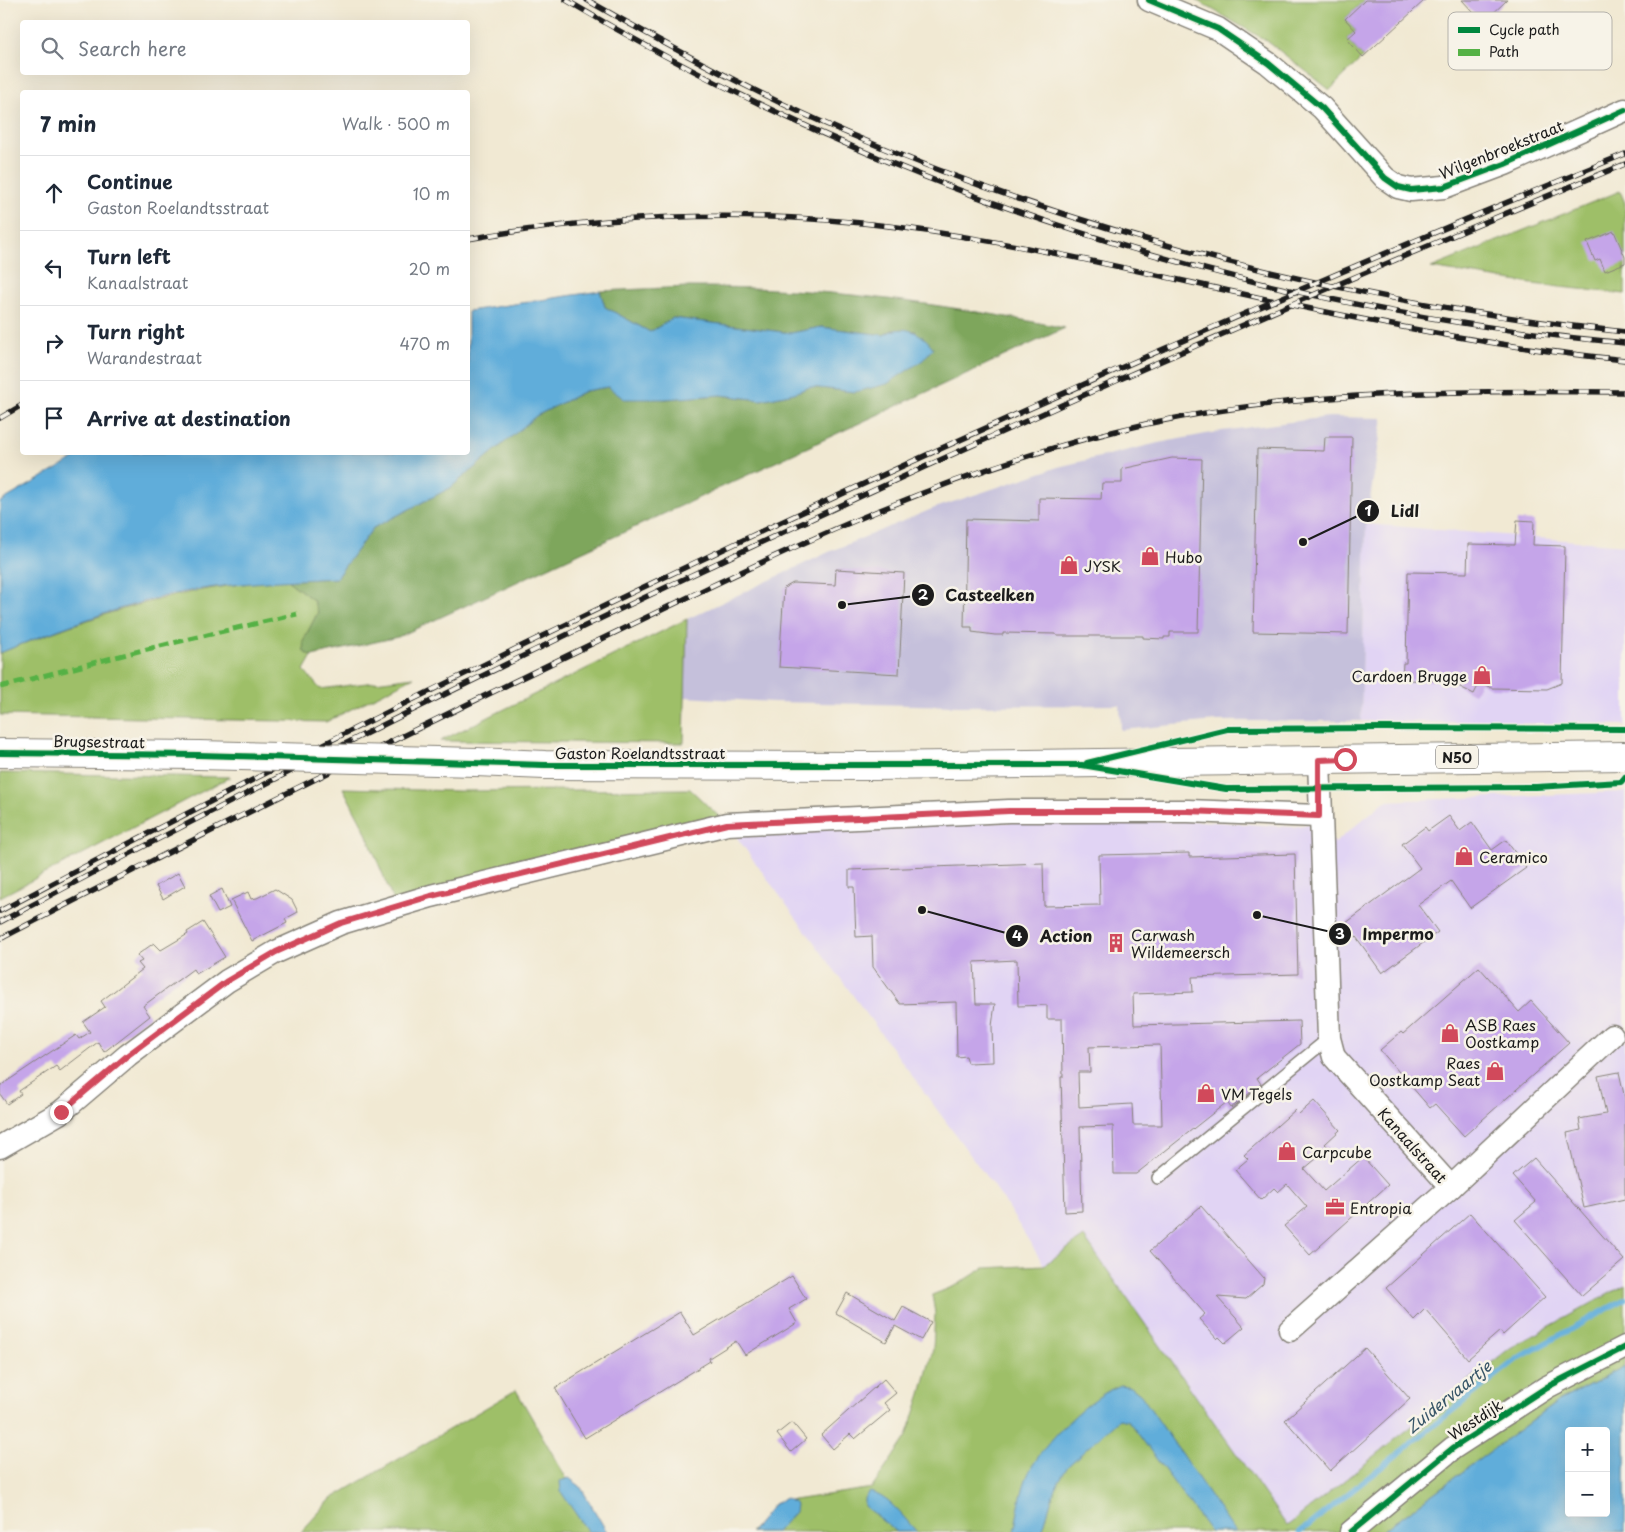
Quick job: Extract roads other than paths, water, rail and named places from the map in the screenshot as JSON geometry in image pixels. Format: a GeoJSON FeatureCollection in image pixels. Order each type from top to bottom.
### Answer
{"type":"FeatureCollection","features":[{"type":"Feature","properties":{"kind":"main road","name":"Brugsestraat"},"geometry":{"type":"LineString","coordinates":[[0,753],[198,755]]}},
{"type":"Feature","properties":{"kind":"main road","name":"Gaston Roelandtsstraat"},"geometry":{"type":"LineString","coordinates":[[198,755],[545,765],[884,766],[1625,756]]}},
{"type":"Feature","properties":{"kind":"street","name":"Wilgenbroekstraat"},"geometry":{"type":"LineString","coordinates":[[1149,0],[1218,29],[1268,63],[1322,108],[1385,178],[1398,187],[1425,190],[1444,187],[1505,164],[1625,110]]}},
{"type":"Feature","properties":{"kind":"street","name":"Kanaalstraat"},"geometry":{"type":"LineString","coordinates":[[1319,760],[1319,816],[1329,1038],[1334,1057],[1451,1187]]}},
{"type":"Feature","properties":{"kind":"street"},"geometry":{"type":"LineString","coordinates":[[0,1147],[61,1112],[128,1055],[227,981],[276,952],[341,923],[431,896],[727,824],[1009,811],[1188,811],[1319,816]]}},
{"type":"Feature","properties":{"kind":"street","name":"Kanaalstraat"},"geometry":{"type":"LineString","coordinates":[[1290,1330],[1451,1187],[1612,1036]]}},
{"type":"Feature","properties":{"kind":"street","name":"Westdijk"},"geometry":{"type":"LineString","coordinates":[[1351,1532],[1453,1448],[1547,1387],[1625,1347]]}},
{"type":"Feature","properties":{"kind":"lane"},"geometry":{"type":"LineString","coordinates":[[1158,1178],[1329,1038]]}},
{"type":"Feature","properties":{"kind":"water"},"geometry":{"type":"Polygon","coordinates":[[[600,291],[605,307],[650,332],[673,318],[791,333],[821,327],[884,335],[891,331],[904,329],[917,333],[933,348],[923,360],[887,384],[855,392],[810,387],[794,393],[761,400],[721,395],[665,399],[624,399],[608,387],[585,391],[536,416],[450,488],[373,528],[336,578],[226,586],[183,592],[80,622],[0,653],[0,502],[81,455],[470,455],[470,311],[600,291]]]}},
{"type":"Feature","properties":{"kind":"water"},"geometry":{"type":"Polygon","coordinates":[[[1625,1366],[1625,1532],[1381,1532],[1557,1402],[1625,1366]]]}},
{"type":"Feature","properties":{"kind":"water"},"geometry":{"type":"Polygon","coordinates":[[[1121,1385],[1131,1387],[1141,1395],[1235,1532],[1210,1532],[1133,1427],[1128,1421],[1119,1419],[1068,1466],[1055,1488],[1042,1532],[1014,1532],[1020,1501],[1029,1472],[1045,1447],[1082,1409],[1121,1385]]]}},
{"type":"Feature","properties":{"kind":"water"},"geometry":{"type":"Polygon","coordinates":[[[569,1478],[580,1486],[607,1532],[588,1532],[561,1492],[560,1481],[569,1478]]]}},
{"type":"Feature","properties":{"kind":"water"},"geometry":{"type":"Polygon","coordinates":[[[869,1492],[889,1502],[917,1532],[896,1532],[864,1506],[864,1498],[869,1492]]]}},
{"type":"Feature","properties":{"kind":"water"},"geometry":{"type":"Polygon","coordinates":[[[786,1498],[796,1504],[795,1512],[776,1532],[751,1532],[774,1504],[786,1498]]]}},
{"type":"Feature","properties":{"kind":"waterway","name":"Zuidervaartje"},"geometry":{"type":"LineString","coordinates":[[1300,1532],[1517,1359],[1625,1299]]}},
{"type":"Feature","properties":{"kind":"railway"},"geometry":{"type":"LineString","coordinates":[[566,0],[689,69],[816,130],[944,184],[1076,231],[1210,270],[1346,302],[1485,326],[1625,343]]}},
{"type":"Feature","properties":{"kind":"railway"},"geometry":{"type":"LineString","coordinates":[[587,0],[651,36],[781,103],[847,133],[941,171],[1036,205],[1132,235],[1229,262],[1327,285],[1425,304],[1525,320],[1625,332]]}},
{"type":"Feature","properties":{"kind":"railway"},"geometry":{"type":"LineString","coordinates":[[0,911],[199,807],[399,706],[803,512],[1212,328],[1625,154]]}},
{"type":"Feature","properties":{"kind":"railway"},"geometry":{"type":"LineString","coordinates":[[0,922],[199,818],[399,717],[803,523],[1212,339],[1418,250],[1625,164]]}},
{"type":"Feature","properties":{"kind":"railway"},"geometry":{"type":"LineString","coordinates":[[470,239],[574,224],[628,219],[736,216],[843,221],[897,227],[992,242],[1086,260],[1275,301]]}},
{"type":"Feature","properties":{"kind":"railway"},"geometry":{"type":"LineString","coordinates":[[1292,305],[1458,337],[1541,350],[1625,360]]}},
{"type":"Feature","properties":{"kind":"railway"},"geometry":{"type":"LineString","coordinates":[[0,939],[288,792],[717,583],[856,520],[998,465],[1071,443],[1146,424],[1265,404],[1384,394],[1504,391],[1625,392]]}},
{"type":"Feature","properties":{"kind":"railway"},"geometry":{"type":"LineString","coordinates":[[0,418],[20,406]]}},
{"type":"Feature","properties":{"kind":"place","name":"Lidl"},"geometry":{"type":"Point","coordinates":[1303,542]}},
{"type":"Feature","properties":{"kind":"place","name":"Hubo"},"geometry":{"type":"Point","coordinates":[1150,556]}},
{"type":"Feature","properties":{"kind":"place","name":"JYSK"},"geometry":{"type":"Point","coordinates":[1069,565]}},
{"type":"Feature","properties":{"kind":"place","name":"Casteelken"},"geometry":{"type":"Point","coordinates":[842,605]}},
{"type":"Feature","properties":{"kind":"place","name":"Cardoen Brugge"},"geometry":{"type":"Point","coordinates":[1482,675]}},
{"type":"Feature","properties":{"kind":"place","name":"Ceramico"},"geometry":{"type":"Point","coordinates":[1464,856]}},
{"type":"Feature","properties":{"kind":"place","name":"Action"},"geometry":{"type":"Point","coordinates":[922,910]}},
{"type":"Feature","properties":{"kind":"place","name":"Impermo"},"geometry":{"type":"Point","coordinates":[1257,915]}},
{"type":"Feature","properties":{"kind":"place","name":"Carwash Wildemeersch"},"geometry":{"type":"Point","coordinates":[1116,943]}},
{"type":"Feature","properties":{"kind":"place","name":"ASB Raes Oostkamp"},"geometry":{"type":"Point","coordinates":[1450,1033]}},
{"type":"Feature","properties":{"kind":"place","name":"Raes Oostkamp Seat"},"geometry":{"type":"Point","coordinates":[1495,1071]}},
{"type":"Feature","properties":{"kind":"place","name":"VM Tegels"},"geometry":{"type":"Point","coordinates":[1206,1093]}},
{"type":"Feature","properties":{"kind":"place","name":"Carpcube"},"geometry":{"type":"Point","coordinates":[1287,1151]}},
{"type":"Feature","properties":{"kind":"place","name":"Entropia"},"geometry":{"type":"Point","coordinates":[1335,1207]}}]}
